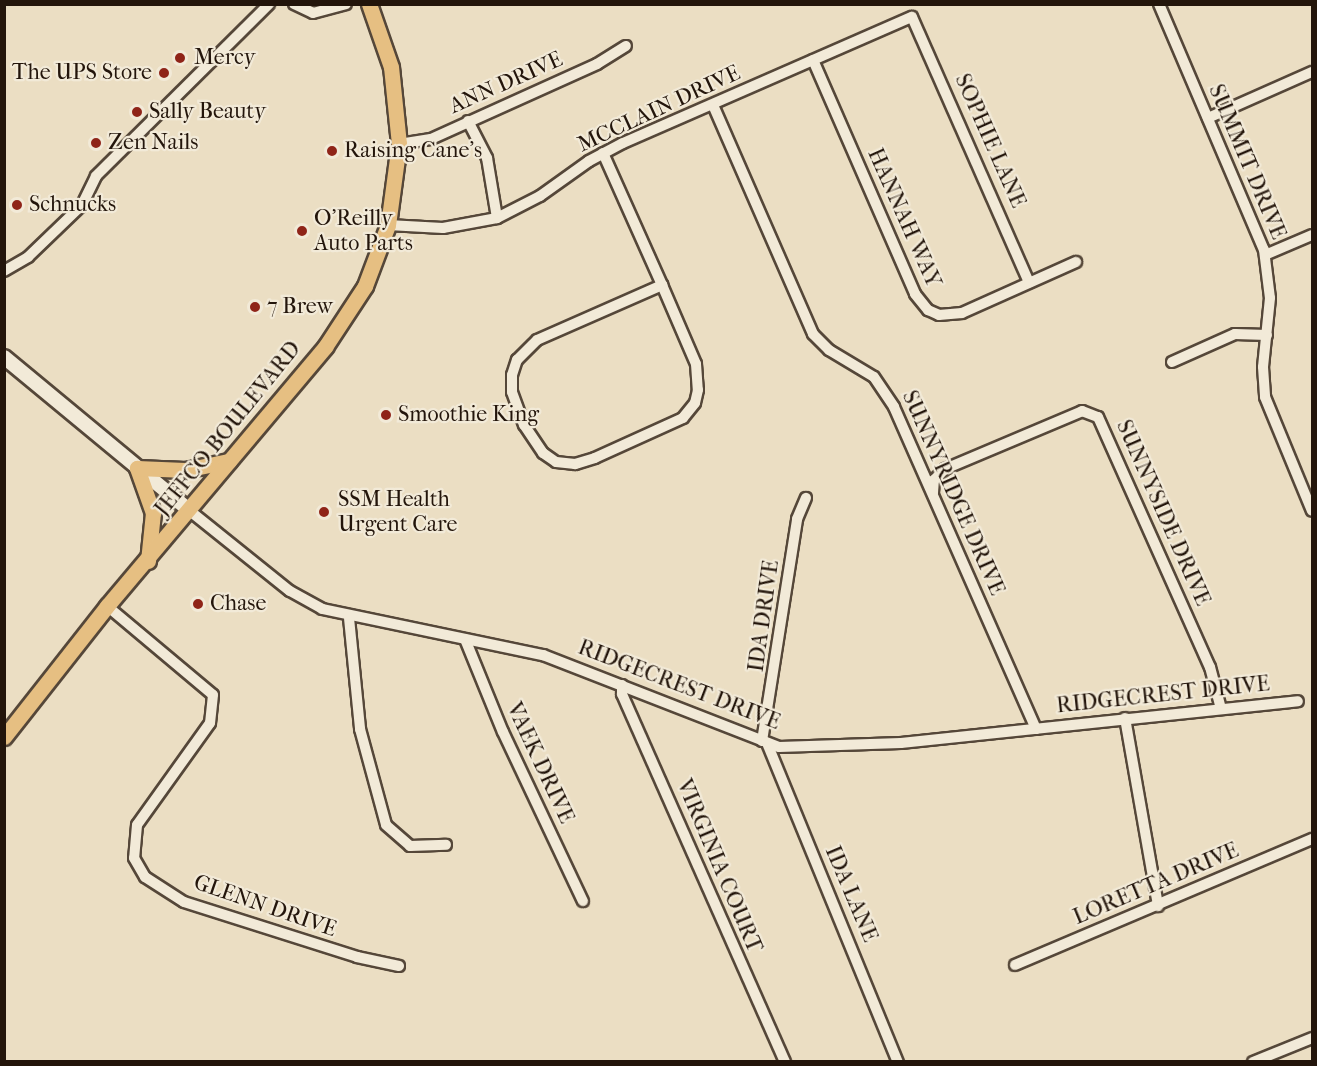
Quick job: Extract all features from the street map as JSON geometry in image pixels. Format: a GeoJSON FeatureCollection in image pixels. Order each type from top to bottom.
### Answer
{"type":"FeatureCollection","features":[{"type":"Feature","properties":{"kind":"main road","name":"JEFFCO BOULEVARD"},"geometry":{"type":"LineString","coordinates":[[4,737],[107,606],[148,562],[344,320],[372,270],[388,225],[399,144],[391,67],[369,4]]}},
{"type":"Feature","properties":{"kind":"main road"},"geometry":{"type":"LineString","coordinates":[[148,562],[152,509],[137,468],[185,470],[229,461]]}},
{"type":"Feature","properties":{"kind":"street"},"geometry":{"type":"LineString","coordinates":[[4,271],[28,257],[82,205],[96,176],[269,4]]}},
{"type":"Feature","properties":{"kind":"street"},"geometry":{"type":"LineString","coordinates":[[294,4],[313,13],[346,4]]}},
{"type":"Feature","properties":{"kind":"street","name":"SUMMIT DRIVE"},"geometry":{"type":"LineString","coordinates":[[1158,4],[1265,255],[1270,298],[1263,375],[1268,410],[1312,510]]}},
{"type":"Feature","properties":{"kind":"street","name":"MCCLAIN DRIVE"},"geometry":{"type":"LineString","coordinates":[[388,225],[444,228],[497,218],[540,196],[603,153],[912,17]]}},
{"type":"Feature","properties":{"kind":"street","name":"SOPHIE LANE"},"geometry":{"type":"LineString","coordinates":[[912,17],[1029,282]]}},
{"type":"Feature","properties":{"kind":"street","name":"ANN DRIVE"},"geometry":{"type":"LineString","coordinates":[[399,144],[423,142],[597,64],[626,46]]}},
{"type":"Feature","properties":{"kind":"street","name":"HANNAH WAY"},"geometry":{"type":"LineString","coordinates":[[813,60],[920,303],[939,315],[952,315],[1076,262]]}},
{"type":"Feature","properties":{"kind":"street"},"geometry":{"type":"LineString","coordinates":[[1208,118],[1312,72]]}},
{"type":"Feature","properties":{"kind":"street","name":"SUNNYRIDGE DRIVE"},"geometry":{"type":"LineString","coordinates":[[713,105],[813,334],[829,350],[866,370],[880,384],[933,494],[1036,729]]}},
{"type":"Feature","properties":{"kind":"street"},"geometry":{"type":"LineString","coordinates":[[468,121],[487,158],[497,218]]}},
{"type":"Feature","properties":{"kind":"street"},"geometry":{"type":"LineString","coordinates":[[603,153],[662,285],[699,378],[690,411],[670,426],[595,458],[575,464],[556,462],[543,453],[525,425],[512,392],[512,375],[521,355],[537,340],[662,285]]}},
{"type":"Feature","properties":{"kind":"street"},"geometry":{"type":"LineString","coordinates":[[1265,255],[1312,235]]}},
{"type":"Feature","properties":{"kind":"street"},"geometry":{"type":"LineString","coordinates":[[1173,362],[1234,334],[1267,335]]}},
{"type":"Feature","properties":{"kind":"street"},"geometry":{"type":"LineString","coordinates":[[4,357],[190,511]]}},
{"type":"Feature","properties":{"kind":"street","name":"SUNNYSIDE DRIVE"},"geometry":{"type":"LineString","coordinates":[[933,494],[934,480],[945,469],[1082,411],[1098,417],[1210,667],[1221,709]]}},
{"type":"Feature","properties":{"kind":"street","name":"IDA DRIVE"},"geometry":{"type":"LineString","coordinates":[[764,742],[797,519],[806,498]]}},
{"type":"Feature","properties":{"kind":"street","name":"RIDGECREST DRIVE"},"geometry":{"type":"LineString","coordinates":[[190,511],[295,595],[322,609],[349,618],[543,655],[764,742],[803,747],[901,743],[1298,701]]}},
{"type":"Feature","properties":{"kind":"street","name":"GLENN DRIVE"},"geometry":{"type":"LineString","coordinates":[[107,606],[213,695],[210,723],[137,825],[135,858],[145,878],[184,902],[347,954],[399,966]]}},
{"type":"Feature","properties":{"kind":"street"},"geometry":{"type":"LineString","coordinates":[[349,618],[360,729],[386,825],[410,846],[446,845]]}},
{"type":"Feature","properties":{"kind":"street","name":"VAEK DRIVE"},"geometry":{"type":"LineString","coordinates":[[465,639],[503,732],[583,901]]}},
{"type":"Feature","properties":{"kind":"street","name":"VIRGINIA COURT"},"geometry":{"type":"LineString","coordinates":[[622,685],[622,694],[785,1062]]}},
{"type":"Feature","properties":{"kind":"street"},"geometry":{"type":"LineString","coordinates":[[1125,718],[1158,906]]}},
{"type":"Feature","properties":{"kind":"street","name":"IDA LANE"},"geometry":{"type":"LineString","coordinates":[[764,742],[898,1062]]}},
{"type":"Feature","properties":{"kind":"street","name":"LORETTA DRIVE"},"geometry":{"type":"LineString","coordinates":[[1016,965],[1312,839]]}},
{"type":"Feature","properties":{"kind":"street"},"geometry":{"type":"LineString","coordinates":[[1253,1062],[1312,1038]]}},
{"type":"Feature","properties":{"kind":"place","name":"Mercy"},"geometry":{"type":"Point","coordinates":[180,58]}},
{"type":"Feature","properties":{"kind":"place","name":"The UPS Store"},"geometry":{"type":"Point","coordinates":[164,73]}},
{"type":"Feature","properties":{"kind":"place","name":"Sally Beauty"},"geometry":{"type":"Point","coordinates":[137,112]}},
{"type":"Feature","properties":{"kind":"place","name":"Zen Nails"},"geometry":{"type":"Point","coordinates":[96,143]}},
{"type":"Feature","properties":{"kind":"place","name":"Raising Cane's"},"geometry":{"type":"Point","coordinates":[332,151]}},
{"type":"Feature","properties":{"kind":"place","name":"Schnucks"},"geometry":{"type":"Point","coordinates":[17,205]}},
{"type":"Feature","properties":{"kind":"place","name":"O'Reilly Auto Parts"},"geometry":{"type":"Point","coordinates":[302,231]}},
{"type":"Feature","properties":{"kind":"place","name":"7 Brew"},"geometry":{"type":"Point","coordinates":[255,307]}},
{"type":"Feature","properties":{"kind":"place","name":"Smoothie King"},"geometry":{"type":"Point","coordinates":[386,415]}},
{"type":"Feature","properties":{"kind":"place","name":"SSM Health Urgent Care"},"geometry":{"type":"Point","coordinates":[324,512]}},
{"type":"Feature","properties":{"kind":"place","name":"Chase"},"geometry":{"type":"Point","coordinates":[198,604]}}]}
